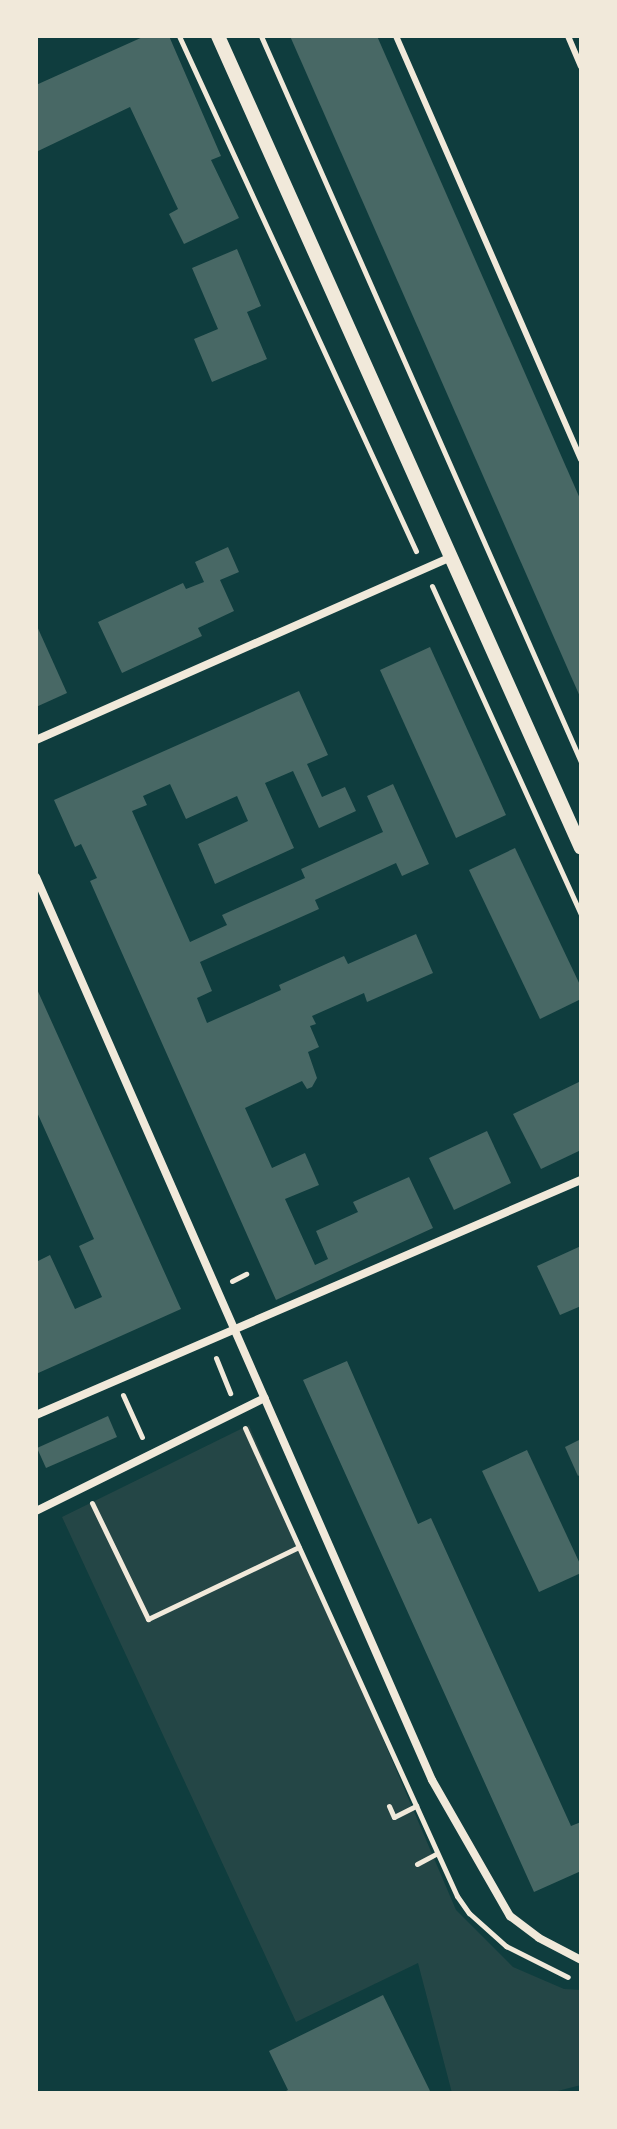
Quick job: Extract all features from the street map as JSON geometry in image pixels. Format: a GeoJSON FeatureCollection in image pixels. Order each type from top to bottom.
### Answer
{"type":"FeatureCollection","features":[{"type":"Feature","properties":{"kind":"street"},"geometry":{"type":"LineString","coordinates":[[218,36],[581,848]]}},
{"type":"Feature","properties":{"kind":"street"},"geometry":{"type":"LineString","coordinates":[[36,740],[451,557]]}},
{"type":"Feature","properties":{"kind":"street"},"geometry":{"type":"LineString","coordinates":[[36,877],[432,1780],[510,1916],[539,1938],[581,1960]]}},
{"type":"Feature","properties":{"kind":"street"},"geometry":{"type":"LineString","coordinates":[[36,1415],[208,1338],[581,1180]]}},
{"type":"Feature","properties":{"kind":"street"},"geometry":{"type":"LineString","coordinates":[[36,1511],[265,1398]]}},
{"type":"Feature","properties":{"kind":"lane"},"geometry":{"type":"LineString","coordinates":[[396,36],[581,459]]}},
{"type":"Feature","properties":{"kind":"lane"},"geometry":{"type":"LineString","coordinates":[[568,36],[581,66]]}},
{"type":"Feature","properties":{"kind":"path"},"geometry":{"type":"LineString","coordinates":[[179,36],[581,915]]}},
{"type":"Feature","properties":{"kind":"path"},"geometry":{"type":"LineString","coordinates":[[261,36],[581,762]]}},
{"type":"Feature","properties":{"kind":"path"},"geometry":{"type":"LineString","coordinates":[[208,1338],[238,1412]]}},
{"type":"Feature","properties":{"kind":"path"},"geometry":{"type":"LineString","coordinates":[[116,1380],[142,1437]]}},
{"type":"Feature","properties":{"kind":"path"},"geometry":{"type":"LineString","coordinates":[[92,1502],[148,1619],[299,1547]]}},
{"type":"Feature","properties":{"kind":"path"},"geometry":{"type":"LineString","coordinates":[[389,1806],[394,1817],[416,1806]]}},
{"type":"Feature","properties":{"kind":"path"},"geometry":{"type":"LineString","coordinates":[[417,1864],[436,1854]]}},
{"type":"Feature","properties":{"kind":"shaded area"},"geometry":{"type":"Polygon","coordinates":[[[249,1425],[456,1910],[513,1967],[564,1989],[581,1990],[581,2085],[550,2093],[452,2093],[418,1963],[296,2022],[62,1517],[249,1425]]]}},
{"type":"Feature","properties":{"kind":"building"},"geometry":{"type":"Polygon","coordinates":[[[145,36],[169,36],[221,156],[211,160],[239,218],[184,244],[169,214],[178,209],[130,107],[36,152],[36,85],[145,36]]]}},
{"type":"Feature","properties":{"kind":"building"},"geometry":{"type":"Polygon","coordinates":[[[290,36],[377,36],[581,501],[581,699],[290,36]]]}},
{"type":"Feature","properties":{"kind":"building"},"geometry":{"type":"Polygon","coordinates":[[[237,249],[261,306],[247,312],[267,359],[212,382],[194,339],[218,329],[192,268],[237,249]]]}},
{"type":"Feature","properties":{"kind":"building"},"geometry":{"type":"Polygon","coordinates":[[[228,547],[239,572],[220,580],[234,611],[198,628],[202,636],[122,673],[98,622],[183,583],[186,589],[204,582],[195,562],[228,547]]]}},
{"type":"Feature","properties":{"kind":"building"},"geometry":{"type":"Polygon","coordinates":[[[36,624],[67,693],[36,707],[36,624]]]}},
{"type":"Feature","properties":{"kind":"building"},"geometry":{"type":"Polygon","coordinates":[[[430,647],[506,815],[456,838],[380,670],[430,647]]]}},
{"type":"Feature","properties":{"kind":"building"},"geometry":{"type":"Polygon","coordinates":[[[299,691],[328,755],[307,764],[322,797],[345,787],[356,811],[319,828],[293,771],[265,783],[294,848],[215,884],[198,844],[248,821],[237,796],[186,819],[170,784],[143,796],[147,805],[132,811],[190,942],[227,925],[222,915],[305,878],[301,869],[383,832],[367,796],[393,784],[429,864],[402,876],[396,863],[315,900],[319,909],[200,962],[212,991],[197,998],[207,1023],[281,990],[279,985],[344,956],[348,964],[416,934],[433,973],[367,1002],[364,993],[312,1016],[316,1024],[310,1026],[319,1047],[308,1052],[317,1078],[312,1087],[307,1089],[302,1081],[245,1108],[272,1168],[305,1153],[319,1185],[285,1199],[315,1265],[328,1259],[316,1231],[358,1212],[353,1202],[409,1177],[433,1228],[276,1300],[90,881],[97,878],[81,844],[75,847],[54,800],[299,691]]]}},
{"type":"Feature","properties":{"kind":"building"},"geometry":{"type":"Polygon","coordinates":[[[515,848],[581,987],[581,999],[540,1019],[469,870],[515,848]]]}},
{"type":"Feature","properties":{"kind":"building"},"geometry":{"type":"Polygon","coordinates":[[[36,987],[181,1309],[36,1374],[36,1262],[50,1255],[75,1309],[102,1297],[79,1246],[94,1239],[36,1110],[36,987]]]}},
{"type":"Feature","properties":{"kind":"building"},"geometry":{"type":"Polygon","coordinates":[[[581,1081],[581,1150],[541,1169],[513,1114],[581,1081]]]}},
{"type":"Feature","properties":{"kind":"building"},"geometry":{"type":"Polygon","coordinates":[[[487,1131],[511,1183],[454,1210],[429,1158],[487,1131]]]}},
{"type":"Feature","properties":{"kind":"building"},"geometry":{"type":"Polygon","coordinates":[[[581,1246],[581,1306],[560,1315],[537,1266],[581,1246]]]}},
{"type":"Feature","properties":{"kind":"building"},"geometry":{"type":"Polygon","coordinates":[[[347,1361],[418,1524],[431,1518],[571,1826],[581,1822],[581,1871],[534,1892],[303,1380],[347,1361]]]}},
{"type":"Feature","properties":{"kind":"building"},"geometry":{"type":"Polygon","coordinates":[[[108,1416],[117,1437],[46,1468],[37,1448],[108,1416]]]}},
{"type":"Feature","properties":{"kind":"building"},"geometry":{"type":"Polygon","coordinates":[[[581,1439],[581,1474],[578,1476],[565,1447],[581,1439]]]}},
{"type":"Feature","properties":{"kind":"building"},"geometry":{"type":"Polygon","coordinates":[[[527,1450],[581,1566],[581,1573],[539,1592],[482,1471],[527,1450]]]}},
{"type":"Feature","properties":{"kind":"building"},"geometry":{"type":"Polygon","coordinates":[[[383,1995],[431,2093],[282,2093],[288,2090],[269,2051],[383,1995]]]}}]}
